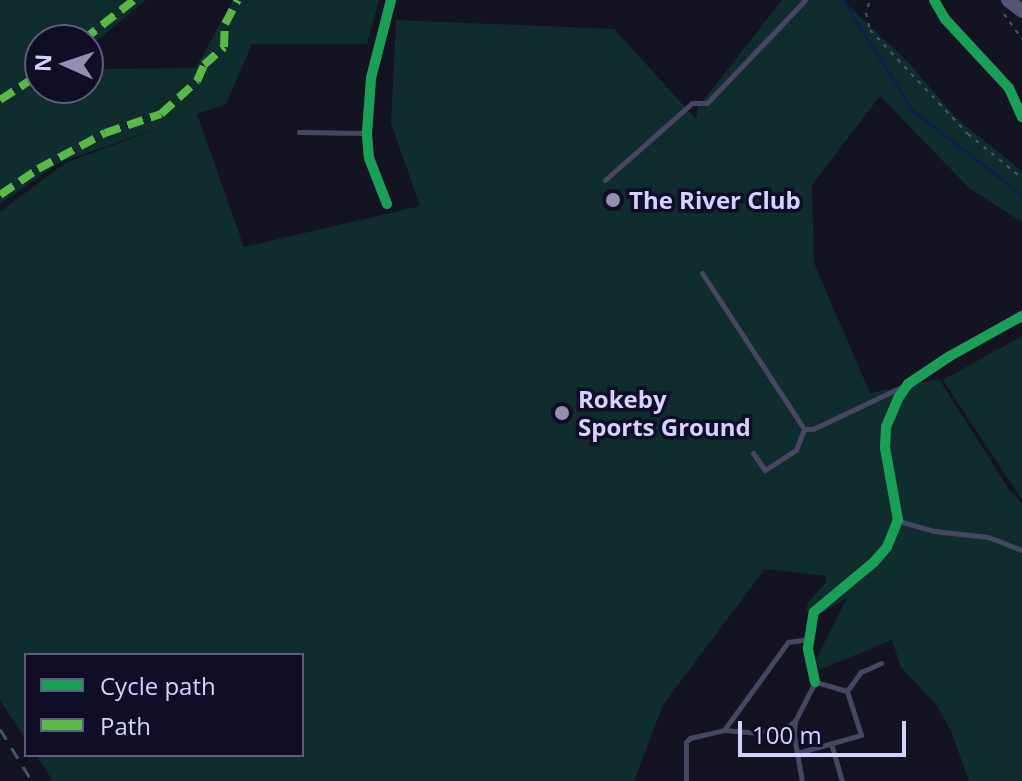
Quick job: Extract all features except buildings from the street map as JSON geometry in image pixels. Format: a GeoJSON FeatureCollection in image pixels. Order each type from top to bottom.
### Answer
{"type":"FeatureCollection","features":[{"type":"Feature","properties":{"kind":"main road"},"geometry":{"type":"LineString","coordinates":[[1005,4],[1022,11]]}},
{"type":"Feature","properties":{"kind":"street"},"geometry":{"type":"LineString","coordinates":[[387,204],[369,158],[367,133],[371,78],[391,0]]}},
{"type":"Feature","properties":{"kind":"street"},"geometry":{"type":"LineString","coordinates":[[934,0],[945,19],[1009,88],[1022,117]]}},
{"type":"Feature","properties":{"kind":"street"},"geometry":{"type":"LineString","coordinates":[[815,682],[809,639],[814,612],[874,562],[887,547],[898,520],[885,448],[886,427],[908,384],[950,356],[1022,316]]}},
{"type":"Feature","properties":{"kind":"lane"},"geometry":{"type":"LineString","coordinates":[[605,180],[692,103],[707,103],[805,0]]}},
{"type":"Feature","properties":{"kind":"lane"},"geometry":{"type":"LineString","coordinates":[[299,132],[367,133]]}},
{"type":"Feature","properties":{"kind":"lane"},"geometry":{"type":"LineString","coordinates":[[702,273],[804,429]]}},
{"type":"Feature","properties":{"kind":"lane"},"geometry":{"type":"LineString","coordinates":[[804,429],[813,429],[908,384]]}},
{"type":"Feature","properties":{"kind":"lane"},"geometry":{"type":"LineString","coordinates":[[753,453],[765,470],[796,450],[804,429]]}},
{"type":"Feature","properties":{"kind":"lane"},"geometry":{"type":"LineString","coordinates":[[898,520],[934,531],[988,537],[1022,550]]}},
{"type":"Feature","properties":{"kind":"lane"},"geometry":{"type":"LineString","coordinates":[[724,730],[788,642],[809,639]]}},
{"type":"Feature","properties":{"kind":"lane"},"geometry":{"type":"LineString","coordinates":[[847,691],[861,672],[881,663]]}},
{"type":"Feature","properties":{"kind":"lane"},"geometry":{"type":"LineString","coordinates":[[686,781],[686,742],[690,738],[724,730],[756,733],[785,728],[795,721],[815,682],[847,691]]}},
{"type":"Feature","properties":{"kind":"lane"},"geometry":{"type":"LineString","coordinates":[[797,753],[861,735],[847,691]]}},
{"type":"Feature","properties":{"kind":"lane"},"geometry":{"type":"LineString","coordinates":[[795,721],[802,781]]}},
{"type":"Feature","properties":{"kind":"lane"},"geometry":{"type":"LineString","coordinates":[[831,743],[842,781]]}},
{"type":"Feature","properties":{"kind":"path"},"geometry":{"type":"LineString","coordinates":[[869,3],[866,13],[870,30],[968,134],[1022,178]]}},
{"type":"Feature","properties":{"kind":"path"},"geometry":{"type":"LineString","coordinates":[[1005,4],[1022,39]]}},
{"type":"Feature","properties":{"kind":"green space"},"geometry":{"type":"Polygon","coordinates":[[[0,0],[146,0],[104,35],[104,24],[24,24],[24,104],[104,104],[104,69],[196,68],[233,0],[379,0],[367,44],[252,44],[226,104],[197,114],[244,247],[420,206],[391,123],[396,20],[614,29],[696,119],[698,107],[782,0],[842,0],[907,61],[958,120],[1022,171],[1022,222],[969,188],[880,96],[812,185],[814,263],[870,393],[939,379],[1010,491],[1022,503],[1022,781],[969,781],[951,731],[937,706],[901,667],[892,640],[821,669],[815,661],[847,598],[824,611],[815,607],[810,612],[806,610],[808,603],[826,582],[826,576],[765,569],[663,705],[634,781],[53,781],[37,757],[304,757],[304,653],[24,653],[24,737],[0,700],[0,212],[65,163],[165,126],[60,162],[0,204],[0,0]]]}},
{"type":"Feature","properties":{"kind":"green space"},"geometry":{"type":"Polygon","coordinates":[[[1022,336],[1022,500],[943,380],[1022,336]]]}},
{"type":"Feature","properties":{"kind":"waterway"},"geometry":{"type":"LineString","coordinates":[[843,0],[913,111],[1022,195]]}},
{"type":"Feature","properties":{"kind":"railway"},"geometry":{"type":"LineString","coordinates":[[0,729],[32,781]]}},
{"type":"Feature","properties":{"kind":"marked path"},"geometry":{"type":"LineString","coordinates":[[103,24],[134,0]]}},
{"type":"Feature","properties":{"kind":"marked path"},"geometry":{"type":"LineString","coordinates":[[0,195],[38,169],[105,133],[161,114],[197,81],[204,65],[224,47],[225,24],[238,0]]}},
{"type":"Feature","properties":{"kind":"marked path"},"geometry":{"type":"LineString","coordinates":[[0,100],[24,84]]}},
{"type":"Feature","properties":{"kind":"cycle path"},"geometry":{"type":"LineString","coordinates":[[387,204],[369,158],[367,133],[371,78],[391,0]]}},
{"type":"Feature","properties":{"kind":"cycle path"},"geometry":{"type":"LineString","coordinates":[[934,0],[945,19],[1009,88],[1022,117]]}},
{"type":"Feature","properties":{"kind":"cycle path"},"geometry":{"type":"LineString","coordinates":[[815,682],[808,648],[814,612],[874,562],[887,547],[898,520],[885,448],[886,427],[899,397],[908,384],[950,356],[1022,316]]}},
{"type":"Feature","properties":{"kind":"place","name":"The River Club"},"geometry":{"type":"Point","coordinates":[613,200]}},
{"type":"Feature","properties":{"kind":"place","name":"Rokeby Sports Ground"},"geometry":{"type":"Point","coordinates":[562,413]}}]}
